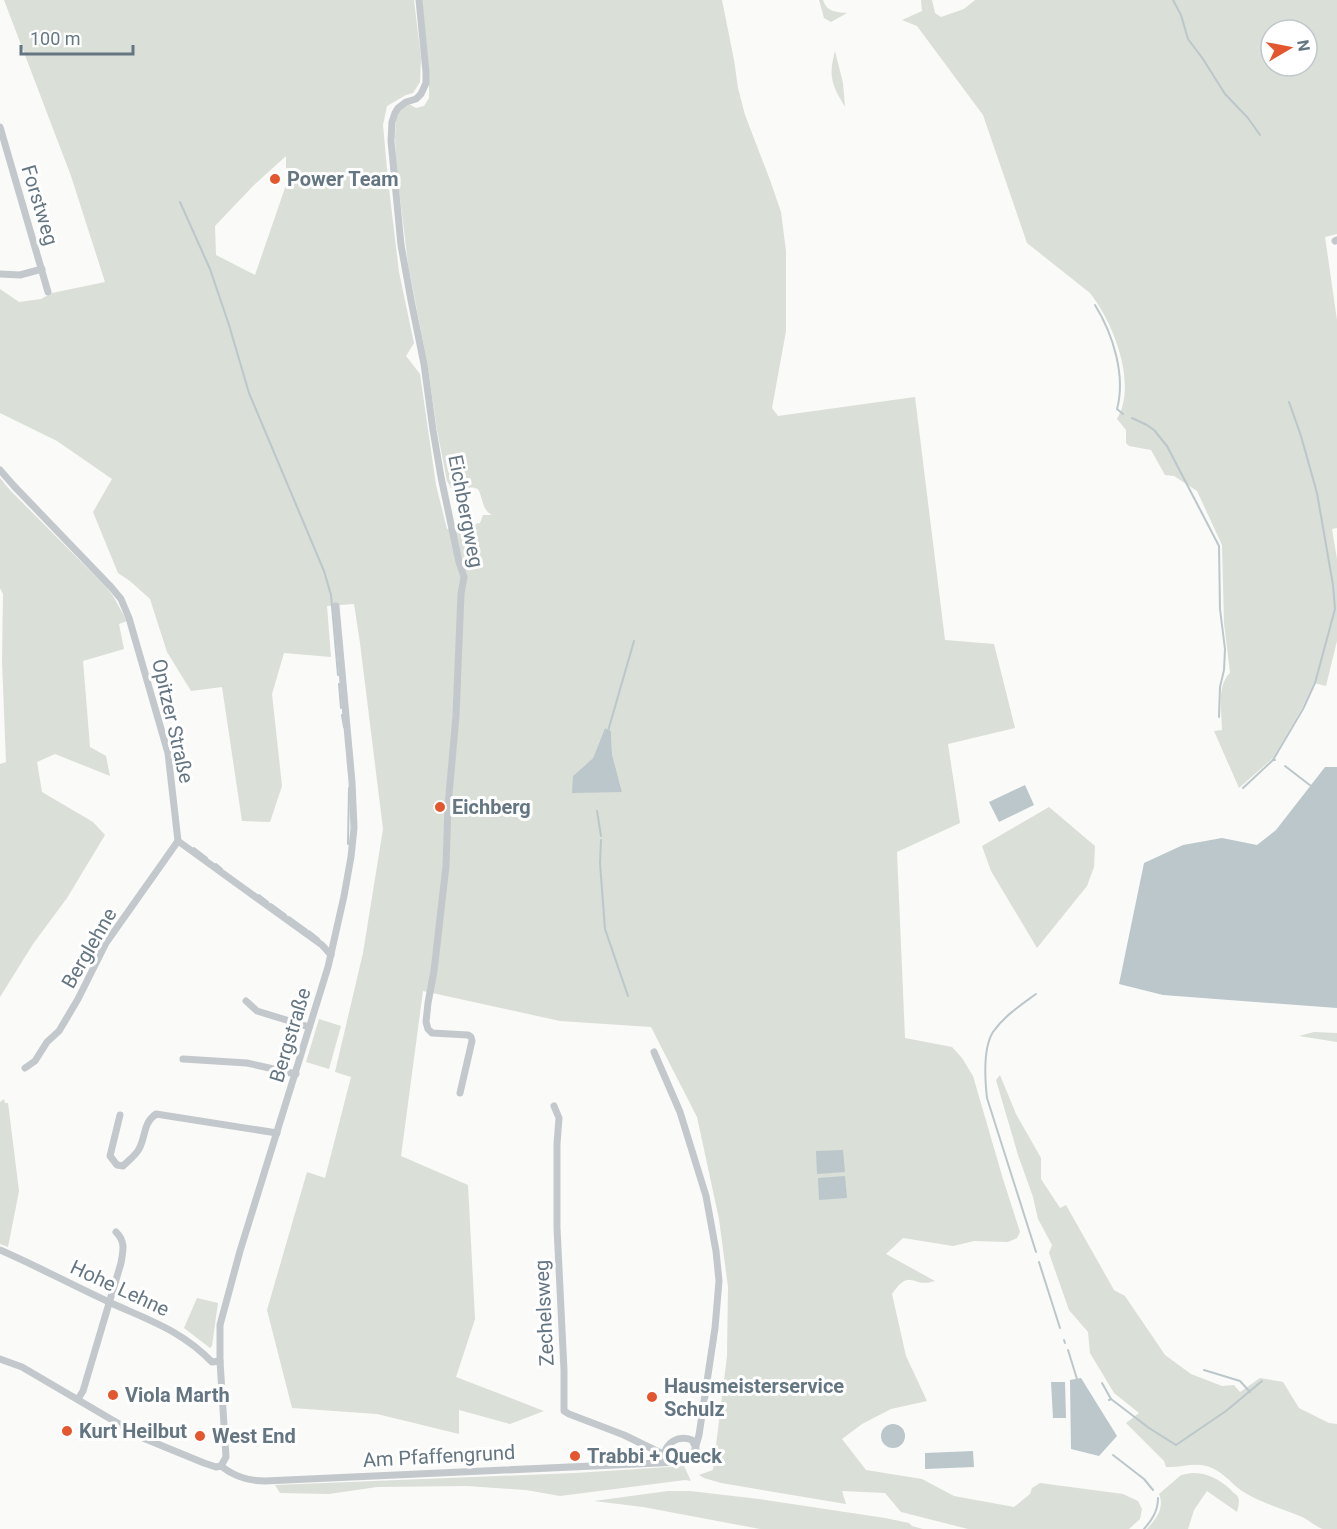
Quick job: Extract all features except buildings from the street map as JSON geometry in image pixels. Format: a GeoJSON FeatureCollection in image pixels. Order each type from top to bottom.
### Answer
{"type":"FeatureCollection","features":[{"type":"Feature","properties":{"kind":"street","name":"Eichbergweg"},"geometry":{"type":"LineString","coordinates":[[419,0],[426,83],[416,99],[398,108],[392,122],[391,141],[401,245],[424,364],[441,477],[464,577],[460,594],[456,716],[448,806],[446,866],[426,1022],[432,1033],[471,1037],[460,1093]]}},
{"type":"Feature","properties":{"kind":"street","name":"Forstweg"},"geometry":{"type":"LineString","coordinates":[[0,127],[48,292]]}},
{"type":"Feature","properties":{"kind":"street"},"geometry":{"type":"LineString","coordinates":[[0,274],[20,275],[42,269]]}},
{"type":"Feature","properties":{"kind":"street","name":"Opitzer Straße"},"geometry":{"type":"LineString","coordinates":[[0,470],[121,599],[139,649],[168,753],[178,841]]}},
{"type":"Feature","properties":{"kind":"street","name":"Bergstraße"},"geometry":{"type":"LineString","coordinates":[[221,1466],[226,1457],[220,1361],[220,1325],[223,1310],[331,955],[350,864],[354,828],[350,750],[336,606]]}},
{"type":"Feature","properties":{"kind":"street"},"geometry":{"type":"LineString","coordinates":[[178,841],[322,945],[331,955]]}},
{"type":"Feature","properties":{"kind":"street","name":"Berglehne"},"geometry":{"type":"LineString","coordinates":[[25,1068],[35,1060],[47,1042],[59,1031],[78,999],[106,942],[178,841]]}},
{"type":"Feature","properties":{"kind":"street"},"geometry":{"type":"LineString","coordinates":[[246,1001],[257,1011],[309,1027]]}},
{"type":"Feature","properties":{"kind":"street"},"geometry":{"type":"LineString","coordinates":[[654,1052],[680,1112],[706,1196],[717,1263],[718,1293],[715,1328],[696,1448]]}},
{"type":"Feature","properties":{"kind":"street"},"geometry":{"type":"LineString","coordinates":[[183,1059],[247,1063],[296,1074]]}},
{"type":"Feature","properties":{"kind":"street","name":"Zechelsweg"},"geometry":{"type":"LineString","coordinates":[[554,1106],[559,1118],[556,1151],[557,1228],[564,1411],[624,1435],[663,1458]]}},
{"type":"Feature","properties":{"kind":"street"},"geometry":{"type":"LineString","coordinates":[[120,1115],[110,1156],[117,1165],[123,1166],[139,1149],[147,1122],[156,1114],[277,1133]]}},
{"type":"Feature","properties":{"kind":"street"},"geometry":{"type":"LineString","coordinates":[[78,1399],[83,1391],[124,1246],[122,1237],[116,1232]]}},
{"type":"Feature","properties":{"kind":"street","name":"Hohe Lehne"},"geometry":{"type":"LineString","coordinates":[[0,1250],[155,1322],[182,1336],[212,1362],[220,1361]]}},
{"type":"Feature","properties":{"kind":"street","name":"Am Pfaffengrund"},"geometry":{"type":"LineString","coordinates":[[0,1359],[22,1367],[143,1438],[204,1463],[216,1467],[221,1466],[242,1479],[266,1481],[663,1458],[688,1461],[696,1448]]}},
{"type":"Feature","properties":{"kind":"street"},"geometry":{"type":"LineString","coordinates":[[663,1458],[666,1446],[672,1440],[685,1438],[692,1440],[696,1448]]}},
{"type":"Feature","properties":{"kind":"shaded area"},"geometry":{"type":"Polygon","coordinates":[[[4,0],[414,0],[421,58],[420,82],[413,93],[387,106],[383,125],[399,272],[414,343],[406,356],[420,374],[436,485],[447,529],[480,523],[483,515],[492,515],[484,507],[478,489],[451,488],[447,481],[408,264],[396,164],[396,120],[400,109],[409,104],[416,108],[424,106],[429,98],[429,72],[422,0],[722,0],[738,88],[745,115],[781,212],[786,251],[786,331],[772,408],[778,416],[915,397],[945,640],[994,644],[1015,728],[948,744],[960,823],[897,852],[905,1038],[952,1047],[973,1076],[1020,1232],[1017,1238],[1008,1242],[974,1241],[953,1246],[903,1238],[886,1254],[935,1281],[927,1283],[903,1281],[892,1294],[906,1356],[927,1401],[891,1409],[862,1424],[842,1439],[866,1470],[922,1479],[954,1496],[1014,1507],[1040,1483],[1123,1494],[1138,1501],[1142,1509],[1140,1519],[1129,1529],[968,1529],[901,1512],[885,1493],[842,1491],[846,1504],[721,1483],[699,1475],[713,1470],[727,1356],[728,1287],[719,1219],[697,1117],[651,1027],[560,1021],[423,991],[401,1156],[468,1185],[475,1319],[456,1377],[544,1411],[510,1424],[459,1410],[459,1434],[377,1414],[292,1408],[267,1310],[307,1172],[325,1178],[351,1077],[335,1072],[363,953],[383,829],[354,604],[327,606],[331,657],[284,653],[272,694],[282,786],[270,822],[242,821],[222,687],[191,691],[167,652],[150,599],[118,573],[93,512],[112,479],[57,441],[0,413],[0,289],[19,302],[41,299],[52,293],[105,282],[71,176],[4,0]],[[286,156],[253,186],[215,226],[216,255],[255,275],[286,185],[286,156]],[[605,728],[593,758],[573,776],[622,792],[612,754],[611,731],[605,728]]]}},
{"type":"Feature","properties":{"kind":"shaded area"},"geometry":{"type":"Polygon","coordinates":[[[819,0],[823,0],[832,11],[847,13],[831,22],[824,18],[819,0]]]}},
{"type":"Feature","properties":{"kind":"shaded area"},"geometry":{"type":"Polygon","coordinates":[[[921,0],[932,0],[935,13],[941,17],[964,9],[975,0],[1337,0],[1337,234],[1325,237],[1337,320],[1337,528],[1332,529],[1337,559],[1337,641],[1326,686],[1314,683],[1273,758],[1239,788],[1214,731],[1222,730],[1221,692],[1230,673],[1224,623],[1222,545],[1197,491],[1174,476],[1165,475],[1151,450],[1129,446],[1126,443],[1126,430],[1117,419],[1123,405],[1124,371],[1107,320],[1090,293],[1027,243],[983,115],[917,26],[902,20],[922,11],[921,0]]]}},
{"type":"Feature","properties":{"kind":"shaded area"},"geometry":{"type":"Polygon","coordinates":[[[835,51],[843,83],[845,107],[832,80],[835,51]]]}},
{"type":"Feature","properties":{"kind":"shaded area"},"geometry":{"type":"Polygon","coordinates":[[[0,478],[106,587],[127,621],[119,624],[124,649],[83,661],[90,747],[106,756],[110,776],[55,754],[37,762],[42,792],[93,822],[105,835],[67,898],[33,944],[0,997],[0,764],[6,762],[2,661],[3,594],[0,588],[0,478]]]}},
{"type":"Feature","properties":{"kind":"shaded area"},"geometry":{"type":"Polygon","coordinates":[[[605,728],[611,731],[612,754],[622,792],[572,793],[573,776],[593,758],[605,728]]]}},
{"type":"Feature","properties":{"kind":"shaded area"},"geometry":{"type":"Polygon","coordinates":[[[1325,767],[1337,767],[1337,1008],[1163,995],[1119,984],[1144,863],[1183,845],[1222,838],[1257,845],[1276,830],[1325,767]]]}},
{"type":"Feature","properties":{"kind":"shaded area"},"geometry":{"type":"Polygon","coordinates":[[[1025,785],[1034,805],[999,822],[989,802],[1025,785]]]}},
{"type":"Feature","properties":{"kind":"shaded area"},"geometry":{"type":"Polygon","coordinates":[[[1049,807],[1095,846],[1094,867],[1087,886],[1037,948],[991,871],[982,846],[1049,807]]]}},
{"type":"Feature","properties":{"kind":"shaded area"},"geometry":{"type":"Polygon","coordinates":[[[319,1019],[341,1026],[329,1069],[306,1062],[319,1019]]]}},
{"type":"Feature","properties":{"kind":"shaded area"},"geometry":{"type":"Polygon","coordinates":[[[1314,1032],[1337,1033],[1337,1042],[1299,1036],[1314,1032]]]}},
{"type":"Feature","properties":{"kind":"shaded area"},"geometry":{"type":"Polygon","coordinates":[[[1000,1075],[1016,1114],[1041,1158],[1041,1179],[1060,1208],[1066,1205],[1114,1290],[1125,1296],[1165,1355],[1191,1374],[1222,1386],[1234,1385],[1240,1392],[1260,1378],[1283,1382],[1299,1408],[1329,1423],[1337,1424],[1337,1529],[1320,1528],[1302,1517],[1256,1499],[1212,1468],[1195,1465],[1166,1467],[1164,1461],[1126,1423],[1139,1413],[1114,1393],[1090,1353],[1088,1332],[1069,1310],[1049,1253],[1052,1245],[1038,1219],[1018,1155],[996,1080],[1000,1075]]]}},
{"type":"Feature","properties":{"kind":"shaded area"},"geometry":{"type":"Polygon","coordinates":[[[4,1099],[5,1103],[8,1103],[19,1191],[8,1247],[0,1244],[0,1102],[4,1099]]]}},
{"type":"Feature","properties":{"kind":"shaded area"},"geometry":{"type":"Polygon","coordinates":[[[843,1150],[845,1172],[817,1174],[816,1151],[843,1150]]]}},
{"type":"Feature","properties":{"kind":"shaded area"},"geometry":{"type":"Polygon","coordinates":[[[845,1176],[847,1198],[819,1200],[818,1178],[845,1176]]]}},
{"type":"Feature","properties":{"kind":"shaded area"},"geometry":{"type":"Polygon","coordinates":[[[197,1298],[218,1303],[210,1348],[184,1328],[197,1298]]]}},
{"type":"Feature","properties":{"kind":"shaded area"},"geometry":{"type":"Polygon","coordinates":[[[1081,1378],[1117,1436],[1099,1456],[1071,1449],[1070,1380],[1081,1378]]]}},
{"type":"Feature","properties":{"kind":"shaded area"},"geometry":{"type":"Polygon","coordinates":[[[1051,1382],[1065,1382],[1066,1418],[1053,1418],[1051,1382]]]}},
{"type":"Feature","properties":{"kind":"shaded area"},"geometry":{"type":"Polygon","coordinates":[[[893,1424],[902,1427],[905,1436],[902,1445],[893,1448],[884,1445],[881,1436],[884,1427],[893,1424]]]}},
{"type":"Feature","properties":{"kind":"shaded area"},"geometry":{"type":"Polygon","coordinates":[[[973,1451],[974,1467],[925,1469],[925,1453],[973,1451]]]}},
{"type":"Feature","properties":{"kind":"shaded area"},"geometry":{"type":"Polygon","coordinates":[[[684,1466],[691,1481],[560,1496],[526,1490],[467,1486],[377,1487],[329,1494],[280,1493],[275,1485],[575,1473],[684,1466]]]}},
{"type":"Feature","properties":{"kind":"shaded area"},"geometry":{"type":"Polygon","coordinates":[[[1192,1473],[1208,1475],[1227,1486],[1238,1497],[1237,1512],[1207,1491],[1194,1510],[1188,1529],[1147,1529],[1160,1509],[1159,1494],[1181,1475],[1192,1473]]]}},
{"type":"Feature","properties":{"kind":"shaded area"},"geometry":{"type":"Polygon","coordinates":[[[668,1491],[690,1491],[759,1499],[885,1518],[909,1523],[923,1529],[760,1529],[643,1507],[594,1501],[668,1491]]]}},
{"type":"Feature","properties":{"kind":"waterway"},"geometry":{"type":"LineString","coordinates":[[1173,0],[1181,15],[1188,39],[1225,94],[1248,118],[1260,135]]}},
{"type":"Feature","properties":{"kind":"waterway"},"geometry":{"type":"LineString","coordinates":[[180,202],[210,269],[249,393],[324,571],[331,595],[338,675]]}},
{"type":"Feature","properties":{"kind":"waterway"},"geometry":{"type":"LineString","coordinates":[[1095,305],[1107,329],[1116,356],[1120,383],[1117,409],[1123,414]]}},
{"type":"Feature","properties":{"kind":"waterway"},"geometry":{"type":"LineString","coordinates":[[1275,760],[1273,760],[1303,709],[1315,683],[1335,609],[1317,493],[1289,402]]}},
{"type":"Feature","properties":{"kind":"waterway"},"geometry":{"type":"LineString","coordinates":[[1132,418],[1154,430],[1167,446],[1219,546],[1220,609],[1225,649],[1219,717]]}},
{"type":"Feature","properties":{"kind":"waterway"},"geometry":{"type":"LineString","coordinates":[[608,731],[634,641]]}},
{"type":"Feature","properties":{"kind":"waterway"},"geometry":{"type":"LineString","coordinates":[[339,684],[341,708]]}},
{"type":"Feature","properties":{"kind":"waterway"},"geometry":{"type":"LineString","coordinates":[[342,715],[344,727]]}},
{"type":"Feature","properties":{"kind":"waterway"},"geometry":{"type":"LineString","coordinates":[[1243,788],[1273,760]]}},
{"type":"Feature","properties":{"kind":"waterway"},"geometry":{"type":"LineString","coordinates":[[1285,766],[1311,786]]}},
{"type":"Feature","properties":{"kind":"waterway"},"geometry":{"type":"LineString","coordinates":[[348,844],[349,788]]}},
{"type":"Feature","properties":{"kind":"waterway"},"geometry":{"type":"LineString","coordinates":[[597,811],[601,836]]}},
{"type":"Feature","properties":{"kind":"waterway"},"geometry":{"type":"LineString","coordinates":[[601,840],[600,863],[605,929],[628,996]]}},
{"type":"Feature","properties":{"kind":"waterway"},"geometry":{"type":"LineString","coordinates":[[194,848],[207,858]]}},
{"type":"Feature","properties":{"kind":"waterway"},"geometry":{"type":"LineString","coordinates":[[216,864],[222,869]]}},
{"type":"Feature","properties":{"kind":"waterway"},"geometry":{"type":"LineString","coordinates":[[259,895],[268,902]]}},
{"type":"Feature","properties":{"kind":"waterway"},"geometry":{"type":"LineString","coordinates":[[271,904],[286,915]]}},
{"type":"Feature","properties":{"kind":"waterway"},"geometry":{"type":"LineString","coordinates":[[289,917],[307,930]]}},
{"type":"Feature","properties":{"kind":"waterway"},"geometry":{"type":"LineString","coordinates":[[309,931],[319,939]]}},
{"type":"Feature","properties":{"kind":"waterway"},"geometry":{"type":"LineString","coordinates":[[1036,994],[1007,1016],[993,1032],[986,1055],[985,1073],[987,1098],[1036,1252]]}},
{"type":"Feature","properties":{"kind":"waterway"},"geometry":{"type":"LineString","coordinates":[[1039,1262],[1060,1328]]}},
{"type":"Feature","properties":{"kind":"waterway"},"geometry":{"type":"LineString","coordinates":[[1068,1350],[1077,1379]]}},
{"type":"Feature","properties":{"kind":"waterway"},"geometry":{"type":"LineString","coordinates":[[1204,1370],[1240,1381],[1250,1392]]}},
{"type":"Feature","properties":{"kind":"waterway"},"geometry":{"type":"LineString","coordinates":[[1109,1400],[1111,1399],[1176,1445],[1226,1411],[1262,1381]]}},
{"type":"Feature","properties":{"kind":"waterway"},"geometry":{"type":"LineString","coordinates":[[1102,1383],[1111,1399]]}},
{"type":"Feature","properties":{"kind":"waterway"},"geometry":{"type":"LineString","coordinates":[[1113,1455],[1144,1479],[1153,1490]]}},
{"type":"Feature","properties":{"kind":"waterway"},"geometry":{"type":"LineString","coordinates":[[1144,1529],[1154,1515],[1158,1498]]}},
{"type":"Feature","properties":{"kind":"place","name":"Power Team"},"geometry":{"type":"Point","coordinates":[275,179]}},
{"type":"Feature","properties":{"kind":"place","name":"Eichberg"},"geometry":{"type":"Point","coordinates":[440,807]}},
{"type":"Feature","properties":{"kind":"place","name":"Viola Marth"},"geometry":{"type":"Point","coordinates":[113,1395]}},
{"type":"Feature","properties":{"kind":"place","name":"Hausmeisterservice Schulz"},"geometry":{"type":"Point","coordinates":[652,1397]}},
{"type":"Feature","properties":{"kind":"place","name":"Kurt Heilbut"},"geometry":{"type":"Point","coordinates":[67,1431]}},
{"type":"Feature","properties":{"kind":"place","name":"West End"},"geometry":{"type":"Point","coordinates":[200,1436]}},
{"type":"Feature","properties":{"kind":"place","name":"Trabbi + Queck"},"geometry":{"type":"Point","coordinates":[575,1456]}}]}
